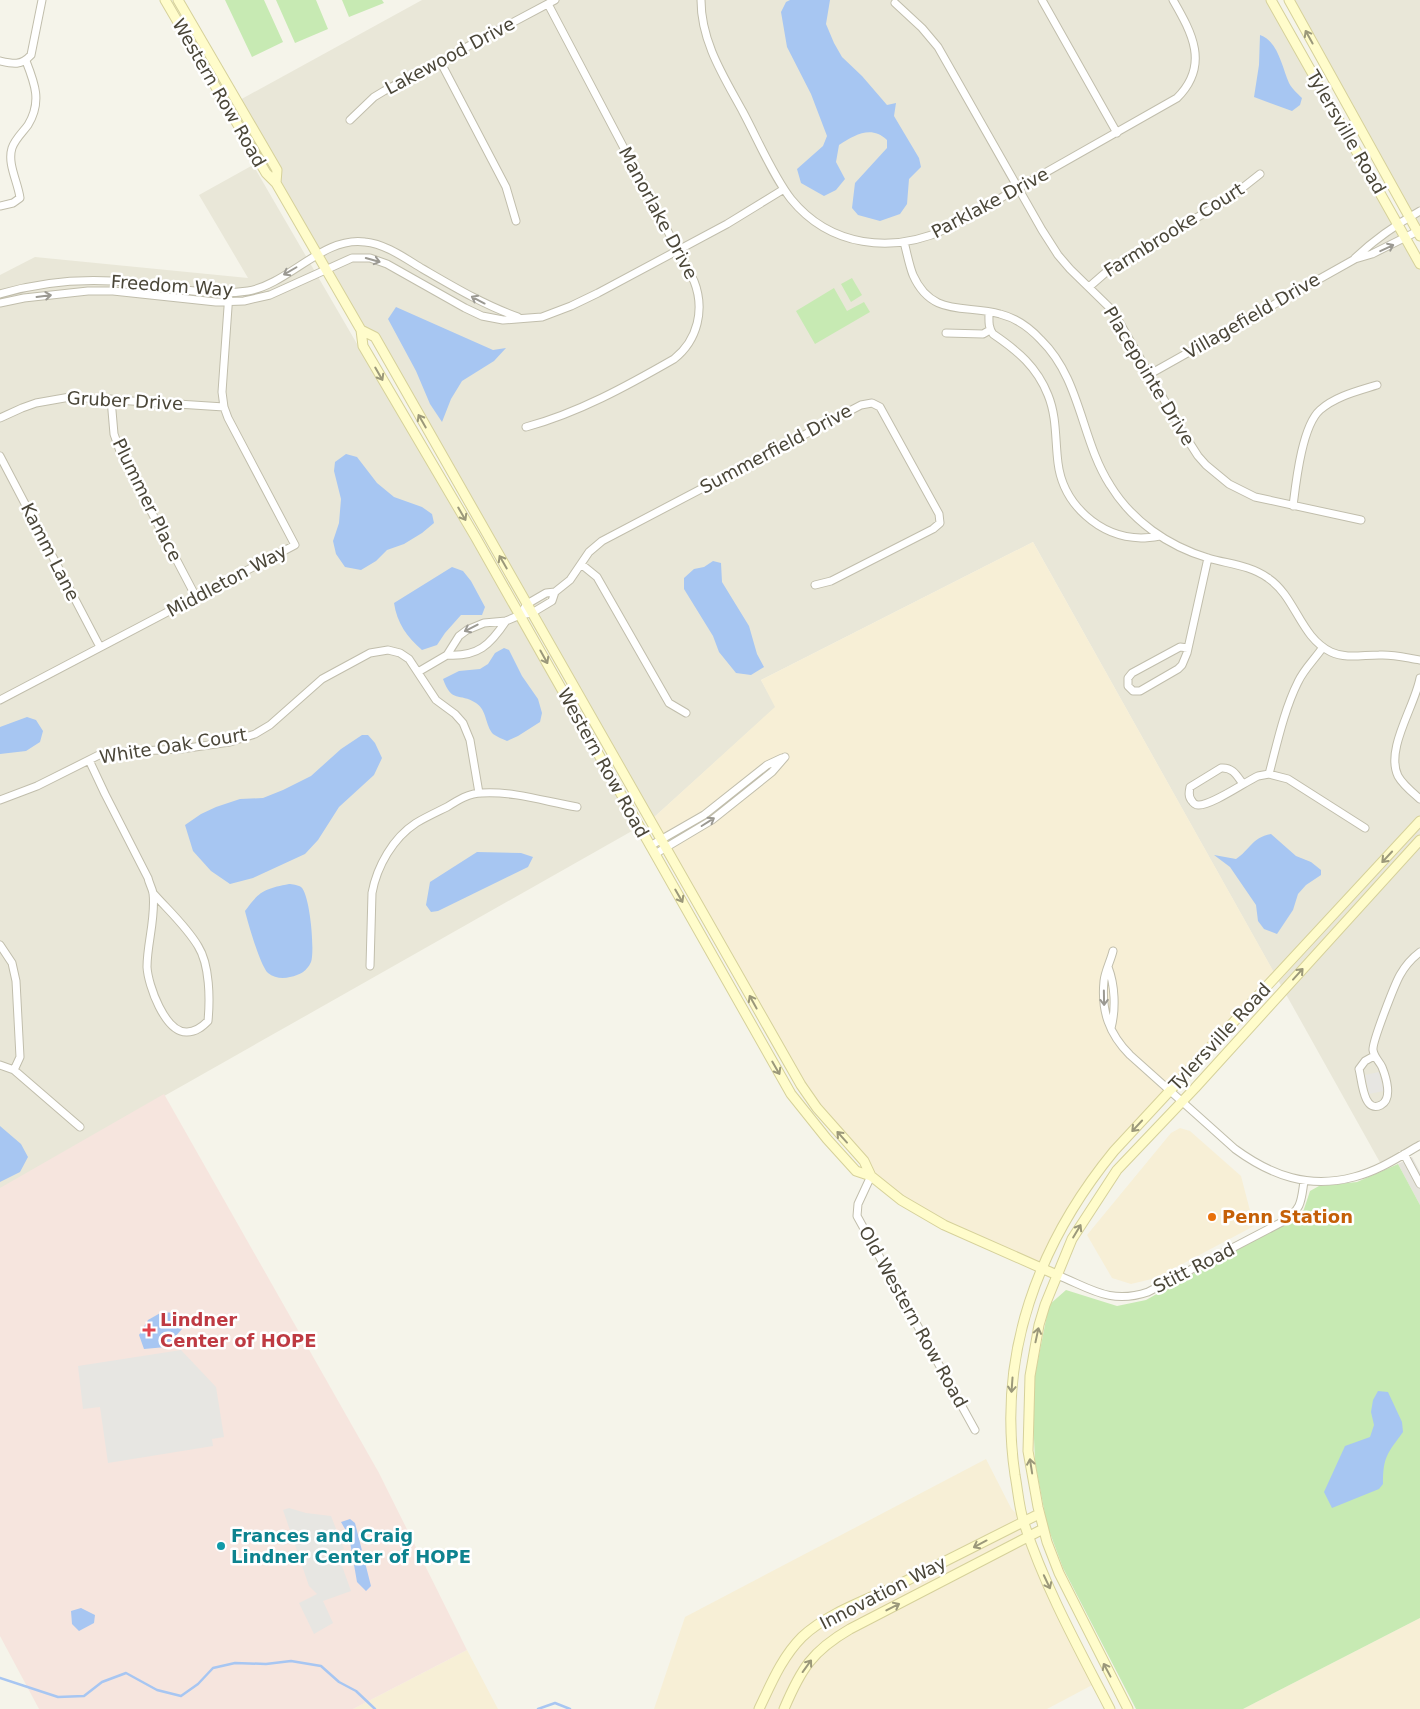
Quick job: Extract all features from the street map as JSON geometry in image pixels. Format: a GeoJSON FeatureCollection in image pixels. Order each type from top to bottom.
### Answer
{"type":"FeatureCollection","features":[{"type":"Feature","properties":{"kind":"main road","name":"Western Row Road"},"geometry":{"type":"LineString","coordinates":[[165,0],[266,173],[276,182],[319,254],[324,270],[361,330],[363,346],[520,615],[791,1094],[809,1118],[856,1171],[871,1176],[902,1200],[926,1215],[970,1237],[1057,1275]]}},
{"type":"Feature","properties":{"kind":"main road","name":"Western Row Road"},"geometry":{"type":"LineString","coordinates":[[178,0],[278,170],[276,182]]}},
{"type":"Feature","properties":{"kind":"main road","name":"Tylersville Road"},"geometry":{"type":"LineString","coordinates":[[1271,0],[1420,264]]}},
{"type":"Feature","properties":{"kind":"main road","name":"Tylersville Road"},"geometry":{"type":"LineString","coordinates":[[1289,0],[1419,233]]}},
{"type":"Feature","properties":{"kind":"main road","name":"Western Row Road"},"geometry":{"type":"LineString","coordinates":[[361,330],[375,337],[801,1085],[817,1108],[864,1161],[871,1176]]}},
{"type":"Feature","properties":{"kind":"main road","name":"Tylersville Road"},"geometry":{"type":"LineString","coordinates":[[1041,1268],[1054,1241],[1092,1179],[1114,1151],[1420,821]]}},
{"type":"Feature","properties":{"kind":"main road","name":"Tylersville Road"},"geometry":{"type":"LineString","coordinates":[[1057,1275],[1072,1239],[1117,1170],[1183,1101],[1420,840]]}},
{"type":"Feature","properties":{"kind":"main road"},"geometry":{"type":"LineString","coordinates":[[1041,1268],[1028,1304],[1013,1378],[1010,1419],[1013,1452],[1024,1522],[1040,1568],[1072,1636],[1110,1709]]}},
{"type":"Feature","properties":{"kind":"main road"},"geometry":{"type":"LineString","coordinates":[[1057,1275],[1039,1325],[1030,1376],[1028,1451],[1039,1514],[1050,1553],[1070,1598],[1128,1709]]}},
{"type":"Feature","properties":{"kind":"main road","name":"Innovation Way"},"geometry":{"type":"LineString","coordinates":[[759,1709],[773,1679],[791,1650],[812,1629],[853,1606],[1039,1514]]}},
{"type":"Feature","properties":{"kind":"main road","name":"Innovation Way"},"geometry":{"type":"LineString","coordinates":[[784,1709],[806,1665],[825,1645],[850,1629],[1043,1529]]}},
{"type":"Feature","properties":{"kind":"street"},"geometry":{"type":"LineString","coordinates":[[0,61],[20,64],[31,55],[42,0]]}},
{"type":"Feature","properties":{"kind":"street","name":"Lakewood Drive"},"geometry":{"type":"LineString","coordinates":[[350,120],[379,94],[555,0]]}},
{"type":"Feature","properties":{"kind":"street","name":"Parklake Drive"},"geometry":{"type":"LineString","coordinates":[[701,0],[702,20],[710,50],[784,189],[799,208],[828,229],[845,237],[881,244],[929,237],[946,229],[1171,102],[1181,94],[1188,83],[1194,66],[1195,47],[1189,29],[1173,0]]}},
{"type":"Feature","properties":{"kind":"street"},"geometry":{"type":"LineString","coordinates":[[1042,0],[1117,133]]}},
{"type":"Feature","properties":{"kind":"street","name":"Placepointe Drive"},"geometry":{"type":"LineString","coordinates":[[896,3],[938,46],[1058,255],[1113,311],[1198,456],[1206,465],[1219,477],[1244,493],[1293,506],[1361,520]]}},
{"type":"Feature","properties":{"kind":"street","name":"Manorlake Drive"},"geometry":{"type":"LineString","coordinates":[[526,427],[556,419],[583,407],[663,365],[683,350],[698,323],[699,298],[694,281],[548,4]]}},
{"type":"Feature","properties":{"kind":"street"},"geometry":{"type":"LineString","coordinates":[[0,206],[14,203],[20,198],[12,167],[12,148],[28,126],[35,112],[36,96],[35,83],[26,61]]}},
{"type":"Feature","properties":{"kind":"street"},"geometry":{"type":"LineString","coordinates":[[440,61],[506,187],[516,221]]}},
{"type":"Feature","properties":{"kind":"street","name":"Farmbrooke Court"},"geometry":{"type":"LineString","coordinates":[[1089,287],[1112,267],[1227,200],[1260,174]]}},
{"type":"Feature","properties":{"kind":"street","name":"Freedom Way"},"geometry":{"type":"LineString","coordinates":[[0,303],[18,299],[88,291],[113,291],[216,302],[244,301],[270,295],[352,258],[370,258],[387,264],[482,316],[503,320],[542,317],[570,306],[678,250],[754,209],[784,189]]}},
{"type":"Feature","properties":{"kind":"street","name":"Villagefield Drive"},"geometry":{"type":"LineString","coordinates":[[1355,259],[1367,246],[1420,211]]}},
{"type":"Feature","properties":{"kind":"street","name":"Villagefield Drive"},"geometry":{"type":"LineString","coordinates":[[1150,374],[1355,259],[1372,254],[1419,233]]}},
{"type":"Feature","properties":{"kind":"street","name":"Freedom Way"},"geometry":{"type":"LineString","coordinates":[[0,294],[58,281],[112,281],[216,293],[250,290],[260,287],[337,245],[349,242],[372,243],[391,251],[489,306],[523,319]]}},
{"type":"Feature","properties":{"kind":"street"},"geometry":{"type":"LineString","coordinates":[[904,242],[914,276],[928,296],[950,308],[1004,315],[1020,322],[1039,337],[1054,355],[1069,381],[1101,472],[1114,492],[1130,511],[1160,536],[1190,552],[1248,568],[1270,578],[1286,595],[1308,632],[1323,648],[1337,654],[1349,656],[1379,655],[1420,660]]}},
{"type":"Feature","properties":{"kind":"street"},"geometry":{"type":"LineString","coordinates":[[16,289],[18,299]]}},
{"type":"Feature","properties":{"kind":"street","name":"Middleton Way"},"geometry":{"type":"LineString","coordinates":[[1,697],[295,545],[224,407],[222,392],[229,302],[228,292]]}},
{"type":"Feature","properties":{"kind":"street"},"geometry":{"type":"LineString","coordinates":[[989,312],[988,325],[993,334],[1023,355],[1041,380],[1052,408],[1060,474],[1065,490],[1075,505],[1092,521],[1113,532],[1142,538],[1160,536]]}},
{"type":"Feature","properties":{"kind":"street"},"geometry":{"type":"LineString","coordinates":[[946,333],[984,334],[990,330]]}},
{"type":"Feature","properties":{"kind":"street"},"geometry":{"type":"LineString","coordinates":[[1293,506],[1307,434],[1314,417],[1322,408],[1332,402],[1377,385]]}},
{"type":"Feature","properties":{"kind":"street","name":"Gruber Drive"},"geometry":{"type":"LineString","coordinates":[[0,418],[22,408],[54,399],[70,397],[111,398],[224,407]]}},
{"type":"Feature","properties":{"kind":"street","name":"Plummer Place"},"geometry":{"type":"LineString","coordinates":[[111,398],[114,434],[121,454],[196,597]]}},
{"type":"Feature","properties":{"kind":"street","name":"Summerfield Drive"},"geometry":{"type":"LineString","coordinates":[[527,604],[546,593],[555,592],[570,580],[589,552],[602,541],[861,405],[872,403],[880,407],[939,514],[940,523],[933,529],[831,582],[815,584]]}},
{"type":"Feature","properties":{"kind":"street","name":"Kamm Lane"},"geometry":{"type":"LineString","coordinates":[[0,456],[100,647]]}},
{"type":"Feature","properties":{"kind":"street"},"geometry":{"type":"LineString","coordinates":[[1188,648],[1180,647],[1132,673],[1128,678],[1128,686],[1133,690],[1140,690],[1182,665],[1188,648],[1208,558]]}},
{"type":"Feature","properties":{"kind":"street"},"geometry":{"type":"LineString","coordinates":[[581,564],[597,577],[669,703],[686,713]]}},
{"type":"Feature","properties":{"kind":"street","name":"Summerfield Drive"},"geometry":{"type":"LineString","coordinates":[[506,621],[520,615],[532,613],[552,601],[555,592]]}},
{"type":"Feature","properties":{"kind":"street"},"geometry":{"type":"LineString","coordinates":[[520,615],[527,604]]}},
{"type":"Feature","properties":{"kind":"street"},"geometry":{"type":"LineString","coordinates":[[447,655],[464,655],[481,649],[494,637],[506,621]]}},
{"type":"Feature","properties":{"kind":"street"},"geometry":{"type":"LineString","coordinates":[[418,672],[447,655],[459,636],[467,630],[484,623],[506,621]]}},
{"type":"Feature","properties":{"kind":"street"},"geometry":{"type":"LineString","coordinates":[[1269,774],[1297,682],[1323,648]]}},
{"type":"Feature","properties":{"kind":"street","name":"White Oak Court"},"geometry":{"type":"LineString","coordinates":[[0,800],[36,786],[99,755],[117,752],[181,749],[230,742],[255,734],[270,725],[322,679],[376,651],[388,650],[400,652],[410,659],[436,700],[455,714],[466,729],[470,740],[479,793]]}},
{"type":"Feature","properties":{"kind":"street"},"geometry":{"type":"LineString","coordinates":[[1420,678],[1396,748],[1395,764],[1401,781],[1420,799]]}},
{"type":"Feature","properties":{"kind":"street"},"geometry":{"type":"LineString","coordinates":[[652,850],[664,844],[712,820],[772,772],[784,757],[767,765],[664,844]]}},
{"type":"Feature","properties":{"kind":"street"},"geometry":{"type":"LineString","coordinates":[[89,760],[148,878],[153,893],[147,968],[155,1000],[174,1028],[186,1032],[199,1029],[208,1021],[210,1003],[205,964],[199,947],[185,927],[153,893]]}},
{"type":"Feature","properties":{"kind":"street"},"geometry":{"type":"LineString","coordinates":[[1243,784],[1233,771],[1227,767],[1190,787],[1188,792],[1193,803],[1198,805],[1210,802],[1258,776],[1269,774],[1288,780],[1365,828]]}},
{"type":"Feature","properties":{"kind":"street"},"geometry":{"type":"LineString","coordinates":[[370,966],[374,881],[384,859],[406,831],[458,800],[479,793],[510,794],[577,808]]}},
{"type":"Feature","properties":{"kind":"street"},"geometry":{"type":"LineString","coordinates":[[0,945],[12,963],[16,981],[20,1057],[14,1070]]}},
{"type":"Feature","properties":{"kind":"street"},"geometry":{"type":"LineString","coordinates":[[1113,951],[1104,979],[1104,1014],[1122,1047],[1247,1158],[1274,1172],[1304,1181],[1326,1182],[1354,1177],[1376,1169],[1420,1145]]}},
{"type":"Feature","properties":{"kind":"street"},"geometry":{"type":"LineString","coordinates":[[1374,1056],[1365,1061],[1359,1068],[1366,1101],[1376,1107],[1382,1105],[1388,1095],[1383,1071],[1374,1056],[1375,1039],[1399,976],[1405,966],[1420,952]]}},
{"type":"Feature","properties":{"kind":"street"},"geometry":{"type":"LineString","coordinates":[[0,1065],[14,1070],[80,1127]]}},
{"type":"Feature","properties":{"kind":"street"},"geometry":{"type":"LineString","coordinates":[[1404,1154],[1420,1184]]}},
{"type":"Feature","properties":{"kind":"street","name":"Old Western Row Road"},"geometry":{"type":"LineString","coordinates":[[871,1176],[858,1204],[857,1216],[975,1430]]}},
{"type":"Feature","properties":{"kind":"street","name":"Stitt Road"},"geometry":{"type":"LineString","coordinates":[[1057,1275],[1107,1296],[1133,1297],[1148,1292],[1284,1221],[1296,1212],[1304,1181]]}},
{"type":"Feature","properties":{"kind":"shaded area"},"geometry":{"type":"Polygon","coordinates":[[[422,0],[1271,0],[1420,264],[1420,1145],[1382,1166],[1033,542],[761,680],[776,707],[651,820],[375,337],[361,330],[276,183],[277,170],[238,101],[422,0]]]}},
{"type":"Feature","properties":{"kind":"shaded area"},"geometry":{"type":"Polygon","coordinates":[[[1289,0],[1420,0],[1420,236],[1289,0]]]}},
{"type":"Feature","properties":{"kind":"shaded area"},"geometry":{"type":"Polygon","coordinates":[[[253,165],[471,540],[476,538],[639,827],[0,1189],[0,275],[35,257],[248,278],[199,195],[253,165]]]}},
{"type":"Feature","properties":{"kind":"shaded area"},"geometry":{"type":"Polygon","coordinates":[[[1033,542],[1276,976],[1114,1151],[1041,1268],[944,1225],[871,1176],[817,1108],[651,820],[775,707],[761,680],[1033,542]]]}},
{"type":"Feature","properties":{"kind":"shaded area"},"geometry":{"type":"Polygon","coordinates":[[[1379,1072],[1384,1091],[1369,1094],[1365,1075],[1379,1072]]]}},
{"type":"Feature","properties":{"kind":"shaded area","name":"Lindner Center of HOPE"},"geometry":{"type":"Polygon","coordinates":[[[164,1094],[379,1473],[467,1650],[353,1709],[39,1709],[0,1636],[0,1188],[164,1094]]]}},
{"type":"Feature","properties":{"kind":"shaded area"},"geometry":{"type":"Polygon","coordinates":[[[1180,1128],[1190,1131],[1241,1176],[1254,1226],[1156,1278],[1131,1284],[1112,1278],[1087,1235],[1171,1133],[1180,1128]]]}},
{"type":"Feature","properties":{"kind":"shaded area"},"geometry":{"type":"Polygon","coordinates":[[[1412,1157],[1420,1172],[1420,1205],[1398,1164],[1412,1157]]]}},
{"type":"Feature","properties":{"kind":"shaded area"},"geometry":{"type":"Polygon","coordinates":[[[181,1350],[216,1387],[224,1437],[212,1439],[213,1446],[108,1463],[100,1407],[83,1409],[78,1366],[181,1350]]]}},
{"type":"Feature","properties":{"kind":"shaded area"},"geometry":{"type":"Polygon","coordinates":[[[986,1459],[1011,1508],[1024,1522],[1096,1683],[1047,1709],[654,1709],[685,1617],[986,1459]]]}},
{"type":"Feature","properties":{"kind":"shaded area"},"geometry":{"type":"Polygon","coordinates":[[[289,1508],[306,1513],[331,1516],[344,1549],[337,1552],[351,1591],[323,1601],[333,1623],[314,1634],[299,1603],[317,1594],[309,1586],[283,1510],[289,1508]]]}},
{"type":"Feature","properties":{"kind":"shaded area"},"geometry":{"type":"Polygon","coordinates":[[[1420,1618],[1420,1709],[1243,1709],[1420,1618]]]}},
{"type":"Feature","properties":{"kind":"shaded area"},"geometry":{"type":"Polygon","coordinates":[[[467,1650],[498,1709],[353,1709],[467,1650]]]}},
{"type":"Feature","properties":{"kind":"green space"},"geometry":{"type":"Polygon","coordinates":[[[225,0],[264,0],[283,42],[252,57],[225,0]]]}},
{"type":"Feature","properties":{"kind":"green space"},"geometry":{"type":"Polygon","coordinates":[[[276,0],[316,0],[328,29],[295,43],[276,0]]]}},
{"type":"Feature","properties":{"kind":"green space"},"geometry":{"type":"Polygon","coordinates":[[[342,0],[382,0],[384,3],[349,17],[342,0]]]}},
{"type":"Feature","properties":{"kind":"green space"},"geometry":{"type":"Polygon","coordinates":[[[852,278],[862,295],[851,302],[841,284],[852,278]]]}},
{"type":"Feature","properties":{"kind":"green space"},"geometry":{"type":"Polygon","coordinates":[[[834,288],[847,311],[864,302],[870,312],[815,344],[796,311],[834,288]]]}},
{"type":"Feature","properties":{"kind":"green space"},"geometry":{"type":"Polygon","coordinates":[[[1398,1164],[1420,1205],[1420,1618],[1243,1709],[1136,1709],[1063,1568],[1047,1525],[1035,1462],[1033,1415],[1035,1375],[1049,1305],[1066,1290],[1117,1306],[1146,1300],[1303,1212],[1310,1191],[1319,1186],[1357,1182],[1398,1164]]]}},
{"type":"Feature","properties":{"kind":"water"},"geometry":{"type":"Polygon","coordinates":[[[790,0],[830,0],[826,24],[842,57],[862,76],[887,105],[896,103],[894,116],[919,158],[921,167],[909,179],[907,204],[900,214],[880,221],[858,215],[852,208],[855,183],[887,148],[887,140],[875,133],[869,132],[857,135],[839,145],[836,162],[845,179],[836,190],[824,196],[801,183],[797,169],[823,146],[827,136],[811,94],[787,47],[781,12],[786,2],[790,0]]]}},
{"type":"Feature","properties":{"kind":"water"},"geometry":{"type":"Polygon","coordinates":[[[1260,35],[1266,38],[1275,49],[1289,83],[1302,98],[1300,105],[1292,111],[1254,97],[1259,65],[1260,35]]]}},
{"type":"Feature","properties":{"kind":"water"},"geometry":{"type":"Polygon","coordinates":[[[396,307],[493,350],[506,348],[494,361],[462,381],[451,399],[442,422],[430,404],[416,371],[388,319],[396,307]]]}},
{"type":"Feature","properties":{"kind":"water"},"geometry":{"type":"Polygon","coordinates":[[[346,454],[357,457],[377,483],[394,497],[422,507],[432,514],[434,523],[404,544],[387,550],[376,561],[361,570],[345,567],[336,554],[333,541],[339,523],[341,499],[334,471],[335,462],[346,454]]]}},
{"type":"Feature","properties":{"kind":"water"},"geometry":{"type":"Polygon","coordinates":[[[713,561],[721,563],[722,582],[749,626],[757,654],[764,667],[751,675],[736,673],[719,652],[713,636],[684,589],[684,578],[694,569],[704,567],[713,561]]]}},
{"type":"Feature","properties":{"kind":"water"},"geometry":{"type":"Polygon","coordinates":[[[452,567],[463,571],[471,581],[485,607],[482,615],[461,615],[437,645],[422,650],[404,629],[394,603],[452,567]]]}},
{"type":"Feature","properties":{"kind":"water"},"geometry":{"type":"Polygon","coordinates":[[[504,648],[509,650],[522,676],[538,699],[542,713],[540,722],[507,741],[493,734],[480,706],[470,700],[453,695],[446,687],[443,679],[459,671],[480,669],[488,664],[495,653],[504,648]]]}},
{"type":"Feature","properties":{"kind":"water"},"geometry":{"type":"Polygon","coordinates":[[[27,717],[36,720],[43,731],[40,742],[26,751],[0,754],[0,727],[27,717]]]}},
{"type":"Feature","properties":{"kind":"water"},"geometry":{"type":"Polygon","coordinates":[[[362,735],[368,735],[375,743],[382,758],[374,775],[339,807],[318,840],[305,854],[253,878],[230,884],[211,871],[193,851],[185,825],[201,814],[240,799],[263,798],[283,790],[311,776],[341,749],[362,735]]]}},
{"type":"Feature","properties":{"kind":"water"},"geometry":{"type":"Polygon","coordinates":[[[1271,834],[1296,856],[1311,862],[1321,870],[1321,875],[1306,885],[1298,894],[1293,910],[1277,934],[1264,929],[1258,921],[1256,905],[1230,867],[1214,855],[1236,859],[1259,838],[1271,834]]]}},
{"type":"Feature","properties":{"kind":"water"},"geometry":{"type":"Polygon","coordinates":[[[477,852],[521,853],[533,857],[528,867],[438,911],[431,912],[426,905],[430,882],[477,852]]]}},
{"type":"Feature","properties":{"kind":"water"},"geometry":{"type":"Polygon","coordinates":[[[289,884],[301,887],[307,900],[311,923],[312,956],[311,962],[303,972],[282,978],[270,975],[261,962],[245,911],[259,895],[274,887],[289,884]]]}},
{"type":"Feature","properties":{"kind":"water"},"geometry":{"type":"Polygon","coordinates":[[[0,1126],[21,1144],[28,1157],[20,1172],[0,1182],[0,1126]]]}},
{"type":"Feature","properties":{"kind":"water"},"geometry":{"type":"Polygon","coordinates":[[[162,1312],[176,1313],[182,1329],[166,1347],[144,1349],[139,1335],[148,1320],[162,1312]]]}},
{"type":"Feature","properties":{"kind":"water"},"geometry":{"type":"Polygon","coordinates":[[[1378,1391],[1388,1392],[1402,1422],[1403,1432],[1385,1461],[1383,1484],[1379,1489],[1332,1508],[1324,1492],[1345,1446],[1370,1437],[1374,1425],[1371,1412],[1373,1400],[1378,1391]]]}},
{"type":"Feature","properties":{"kind":"water"},"geometry":{"type":"Polygon","coordinates":[[[350,1519],[355,1523],[371,1586],[366,1591],[357,1582],[349,1536],[341,1522],[350,1519]]]}},
{"type":"Feature","properties":{"kind":"water"},"geometry":{"type":"Polygon","coordinates":[[[81,1608],[95,1615],[94,1623],[79,1631],[72,1624],[71,1611],[81,1608]]]}},
{"type":"Feature","properties":{"kind":"waterway"},"geometry":{"type":"LineString","coordinates":[[0,1678],[58,1697],[84,1696],[102,1682],[126,1673],[157,1690],[181,1696],[198,1684],[213,1668],[235,1663],[266,1664],[291,1661],[321,1666],[339,1682],[356,1691],[375,1709]]}},
{"type":"Feature","properties":{"kind":"waterway"},"geometry":{"type":"LineString","coordinates":[[538,1709],[555,1703],[570,1709]]}},
{"type":"Feature","properties":{"kind":"place","name":"Penn Station"},"geometry":{"type":"Point","coordinates":[1212,1217]}},
{"type":"Feature","properties":{"kind":"place","name":"Lindner Center of HOPE"},"geometry":{"type":"Point","coordinates":[149,1330]}},
{"type":"Feature","properties":{"kind":"place","name":"Frances and Craig Lindner Center of HOPE"},"geometry":{"type":"Point","coordinates":[221,1546]}}]}
